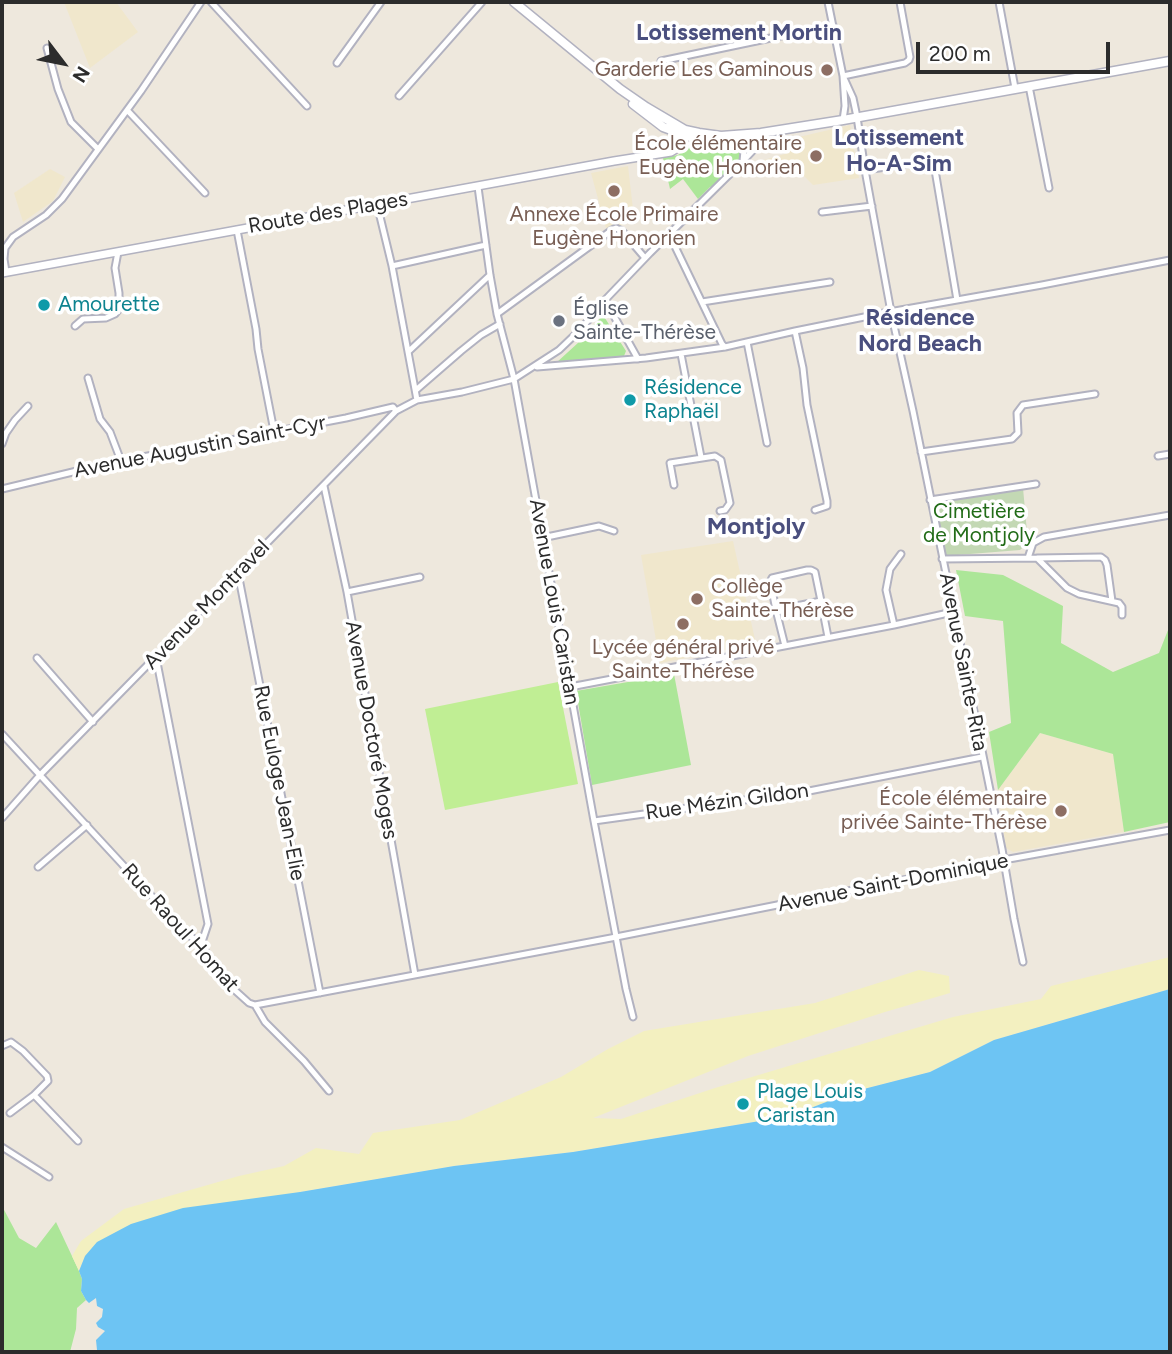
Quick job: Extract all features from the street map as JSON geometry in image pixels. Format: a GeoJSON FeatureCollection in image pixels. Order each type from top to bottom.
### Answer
{"type":"FeatureCollection","features":[{"type":"Feature","properties":{"kind":"main road"},"geometry":{"type":"LineString","coordinates":[[514,2],[620,89],[684,132],[721,136],[757,134],[843,120],[1170,61]]}},
{"type":"Feature","properties":{"kind":"main road"},"geometry":{"type":"LineString","coordinates":[[620,89],[629,101],[663,127],[711,142],[744,141],[757,134]]}},
{"type":"Feature","properties":{"kind":"street"},"geometry":{"type":"LineString","coordinates":[[4,273],[5,248],[13,237],[46,215],[62,199],[201,2]]}},
{"type":"Feature","properties":{"kind":"street"},"geometry":{"type":"LineString","coordinates":[[211,2],[307,106]]}},
{"type":"Feature","properties":{"kind":"street"},"geometry":{"type":"LineString","coordinates":[[337,62],[381,2]]}},
{"type":"Feature","properties":{"kind":"street"},"geometry":{"type":"LineString","coordinates":[[399,96],[482,2]]}},
{"type":"Feature","properties":{"kind":"street"},"geometry":{"type":"LineString","coordinates":[[828,2],[843,76],[843,120]]}},
{"type":"Feature","properties":{"kind":"street"},"geometry":{"type":"LineString","coordinates":[[843,76],[909,60],[900,2]]}},
{"type":"Feature","properties":{"kind":"street"},"geometry":{"type":"LineString","coordinates":[[999,2],[1015,89]]}},
{"type":"Feature","properties":{"kind":"street"},"geometry":{"type":"LineString","coordinates":[[661,61],[833,25]]}},
{"type":"Feature","properties":{"kind":"street"},"geometry":{"type":"LineString","coordinates":[[47,48],[58,89],[71,122],[98,149]]}},
{"type":"Feature","properties":{"kind":"street","name":"Avenue Sainte-Rita"},"geometry":{"type":"LineString","coordinates":[[843,76],[857,117],[891,312],[1023,962]]}},
{"type":"Feature","properties":{"kind":"street"},"geometry":{"type":"LineString","coordinates":[[1029,86],[1049,188]]}},
{"type":"Feature","properties":{"kind":"street"},"geometry":{"type":"LineString","coordinates":[[127,110],[205,193]]}},
{"type":"Feature","properties":{"kind":"street"},"geometry":{"type":"LineString","coordinates":[[663,127],[670,134],[669,145]]}},
{"type":"Feature","properties":{"kind":"street","name":"Route des Plages"},"geometry":{"type":"LineString","coordinates":[[654,155],[662,152],[675,137],[684,132]]}},
{"type":"Feature","properties":{"kind":"street","name":"Route des Plages"},"geometry":{"type":"LineString","coordinates":[[4,273],[675,151],[684,132]]}},
{"type":"Feature","properties":{"kind":"street","name":"Avenue Montravel"},"geometry":{"type":"LineString","coordinates":[[2,818],[40,775],[396,411],[417,400],[514,379],[565,345],[645,258],[759,144],[757,134]]}},
{"type":"Feature","properties":{"kind":"street"},"geometry":{"type":"LineString","coordinates":[[743,161],[744,141]]}},
{"type":"Feature","properties":{"kind":"street"},"geometry":{"type":"LineString","coordinates":[[865,170],[920,162],[931,165],[935,170],[957,300]]}},
{"type":"Feature","properties":{"kind":"street","name":"Avenue Louis Caristan"},"geometry":{"type":"LineString","coordinates":[[478,187],[490,275],[514,379],[594,821],[633,1017]]}},
{"type":"Feature","properties":{"kind":"street"},"geometry":{"type":"LineString","coordinates":[[377,204],[392,266],[417,400]]}},
{"type":"Feature","properties":{"kind":"street"},"geometry":{"type":"LineString","coordinates":[[822,212],[872,206]]}},
{"type":"Feature","properties":{"kind":"street"},"geometry":{"type":"LineString","coordinates":[[498,314],[616,228],[622,231],[645,258]]}},
{"type":"Feature","properties":{"kind":"street"},"geometry":{"type":"LineString","coordinates":[[237,230],[274,431]]}},
{"type":"Feature","properties":{"kind":"street"},"geometry":{"type":"LineString","coordinates":[[669,234],[725,347]]}},
{"type":"Feature","properties":{"kind":"street"},"geometry":{"type":"LineString","coordinates":[[392,266],[486,245]]}},
{"type":"Feature","properties":{"kind":"street"},"geometry":{"type":"LineString","coordinates":[[75,326],[83,319],[106,318],[115,314],[118,309],[119,293],[115,268],[118,252]]}},
{"type":"Feature","properties":{"kind":"street"},"geometry":{"type":"LineString","coordinates":[[534,367],[638,359],[725,347],[891,312],[1170,260]]}},
{"type":"Feature","properties":{"kind":"street"},"geometry":{"type":"LineString","coordinates":[[409,351],[490,275]]}},
{"type":"Feature","properties":{"kind":"street"},"geometry":{"type":"LineString","coordinates":[[702,302],[831,282]]}},
{"type":"Feature","properties":{"kind":"street"},"geometry":{"type":"LineString","coordinates":[[605,300],[638,359]]}},
{"type":"Feature","properties":{"kind":"street"},"geometry":{"type":"LineString","coordinates":[[416,390],[460,351],[500,324]]}},
{"type":"Feature","properties":{"kind":"street"},"geometry":{"type":"LineString","coordinates":[[795,331],[827,501],[827,506],[816,510]]}},
{"type":"Feature","properties":{"kind":"street"},"geometry":{"type":"LineString","coordinates":[[747,342],[767,443]]}},
{"type":"Feature","properties":{"kind":"street"},"geometry":{"type":"LineString","coordinates":[[681,354],[701,457]]}},
{"type":"Feature","properties":{"kind":"street"},"geometry":{"type":"LineString","coordinates":[[88,378],[100,419],[110,432],[121,461]]}},
{"type":"Feature","properties":{"kind":"street"},"geometry":{"type":"LineString","coordinates":[[921,452],[1012,439],[1018,433],[1017,413],[1023,405],[1095,394]]}},
{"type":"Feature","properties":{"kind":"street"},"geometry":{"type":"LineString","coordinates":[[2,444],[11,427],[28,406]]}},
{"type":"Feature","properties":{"kind":"street","name":"Avenue Augustin Saint-Cyr"},"geometry":{"type":"LineString","coordinates":[[2,489],[121,461],[393,407],[396,411]]}},
{"type":"Feature","properties":{"kind":"street"},"geometry":{"type":"LineString","coordinates":[[1158,456],[1170,454]]}},
{"type":"Feature","properties":{"kind":"street"},"geometry":{"type":"LineString","coordinates":[[674,485],[670,463],[715,456],[721,460],[730,502],[725,510],[720,511]]}},
{"type":"Feature","properties":{"kind":"street"},"geometry":{"type":"LineString","coordinates":[[930,500],[1036,484]]}},
{"type":"Feature","properties":{"kind":"street","name":"Avenue Doctoré Moges"},"geometry":{"type":"LineString","coordinates":[[324,486],[415,975]]}},
{"type":"Feature","properties":{"kind":"street"},"geometry":{"type":"LineString","coordinates":[[1028,558],[1033,543],[1044,537],[1170,515]]}},
{"type":"Feature","properties":{"kind":"street"},"geometry":{"type":"LineString","coordinates":[[542,538],[599,527],[614,531]]}},
{"type":"Feature","properties":{"kind":"street"},"geometry":{"type":"LineString","coordinates":[[894,625],[886,590],[890,569],[901,554]]}},
{"type":"Feature","properties":{"kind":"street"},"geometry":{"type":"LineString","coordinates":[[942,559],[1101,557],[1107,565],[1112,601]]}},
{"type":"Feature","properties":{"kind":"street"},"geometry":{"type":"LineString","coordinates":[[1037,558],[1065,587],[1121,605],[1122,615]]}},
{"type":"Feature","properties":{"kind":"street"},"geometry":{"type":"LineString","coordinates":[[785,646],[771,579],[811,569],[815,572],[828,637]]}},
{"type":"Feature","properties":{"kind":"street","name":"Rue Euloge Jean-Elie"},"geometry":{"type":"LineString","coordinates":[[238,573],[320,993]]}},
{"type":"Feature","properties":{"kind":"street"},"geometry":{"type":"LineString","coordinates":[[346,593],[420,577]]}},
{"type":"Feature","properties":{"kind":"street"},"geometry":{"type":"LineString","coordinates":[[776,610],[821,601]]}},
{"type":"Feature","properties":{"kind":"street"},"geometry":{"type":"LineString","coordinates":[[570,687],[953,612]]}},
{"type":"Feature","properties":{"kind":"street"},"geometry":{"type":"LineString","coordinates":[[156,657],[208,925],[201,945]]}},
{"type":"Feature","properties":{"kind":"street"},"geometry":{"type":"LineString","coordinates":[[37,658],[93,722]]}},
{"type":"Feature","properties":{"kind":"street","name":"Rue Raoul Homat"},"geometry":{"type":"LineString","coordinates":[[2,734],[183,930],[201,945],[229,985],[248,1003],[255,1005],[265,1022],[329,1091]]}},
{"type":"Feature","properties":{"kind":"street","name":"Rue Mézin Gildon"},"geometry":{"type":"LineString","coordinates":[[594,821],[809,792],[982,757]]}},
{"type":"Feature","properties":{"kind":"street"},"geometry":{"type":"LineString","coordinates":[[38,867],[87,825]]}},
{"type":"Feature","properties":{"kind":"street","name":"Avenue Saint-Dominique"},"geometry":{"type":"LineString","coordinates":[[255,1005],[1170,830]]}},
{"type":"Feature","properties":{"kind":"street"},"geometry":{"type":"LineString","coordinates":[[2,1046],[11,1042],[23,1051],[47,1076],[48,1081],[10,1113]]}},
{"type":"Feature","properties":{"kind":"street"},"geometry":{"type":"LineString","coordinates":[[34,1095],[78,1140]]}},
{"type":"Feature","properties":{"kind":"street"},"geometry":{"type":"LineString","coordinates":[[2,1147],[50,1177]]}},
{"type":"Feature","properties":{"kind":"shaded area"},"geometry":{"type":"Polygon","coordinates":[[[64,2],[116,2],[138,32],[90,68],[64,2]]]}},
{"type":"Feature","properties":{"kind":"shaded area","name":"École élémentaire Eugène Honorien"},"geometry":{"type":"Polygon","coordinates":[[[850,125],[859,178],[813,185],[793,165],[770,173],[764,160],[788,153],[786,140],[850,125]]]}},
{"type":"Feature","properties":{"kind":"shaded area","name":"Annexe École Primaire Eugène Honorien"},"geometry":{"type":"Polygon","coordinates":[[[628,166],[633,209],[623,225],[606,228],[591,173],[628,166]]]}},
{"type":"Feature","properties":{"kind":"shaded area"},"geometry":{"type":"Polygon","coordinates":[[[50,169],[65,177],[53,201],[23,222],[14,193],[50,169]]]}},
{"type":"Feature","properties":{"kind":"shaded area","name":"Collège Sainte-Thérèse"},"geometry":{"type":"Polygon","coordinates":[[[733,541],[756,644],[660,663],[641,555],[733,541]]]}},
{"type":"Feature","properties":{"kind":"shaded area","name":"École élémentaire privée Sainte-Thérèse"},"geometry":{"type":"Polygon","coordinates":[[[1040,733],[1113,754],[1124,832],[1013,852],[1006,848],[998,790],[1040,733]]]}},
{"type":"Feature","properties":{"kind":"green space"},"geometry":{"type":"Polygon","coordinates":[[[691,144],[741,148],[741,161],[698,199],[683,179],[670,189],[663,158],[678,155],[691,144]]]}},
{"type":"Feature","properties":{"kind":"green space"},"geometry":{"type":"Polygon","coordinates":[[[603,315],[626,351],[624,356],[556,363],[579,342],[603,315]]]}},
{"type":"Feature","properties":{"kind":"green space","name":"Cimetière de Montjoly"},"geometry":{"type":"Polygon","coordinates":[[[1023,488],[1028,543],[1020,550],[945,556],[933,500],[1023,488]]]}},
{"type":"Feature","properties":{"kind":"green space"},"geometry":{"type":"Polygon","coordinates":[[[956,570],[1003,575],[1063,606],[1061,643],[1113,672],[1159,653],[1170,625],[1170,822],[1124,832],[1113,754],[1040,733],[998,790],[989,732],[1011,723],[1003,621],[965,616],[956,570]]]}},
{"type":"Feature","properties":{"kind":"green space"},"geometry":{"type":"Polygon","coordinates":[[[674,674],[691,765],[592,785],[576,691],[674,674]]]}},
{"type":"Feature","properties":{"kind":"green space"},"geometry":{"type":"Polygon","coordinates":[[[558,682],[578,784],[445,810],[425,709],[558,682]]]}},
{"type":"Feature","properties":{"kind":"green space"},"geometry":{"type":"Polygon","coordinates":[[[2,1206],[19,1238],[36,1248],[56,1222],[79,1271],[82,1279],[81,1291],[86,1300],[77,1308],[76,1329],[70,1352],[2,1352],[2,1206]]]}},
{"type":"Feature","properties":{"kind":"sand","name":"Plage Louis Caristan"},"geometry":{"type":"Polygon","coordinates":[[[1170,957],[1170,989],[994,1040],[930,1072],[852,1092],[790,1116],[573,1152],[454,1166],[300,1192],[85,1256],[79,1271],[72,1256],[81,1241],[124,1209],[284,1166],[316,1148],[359,1154],[373,1133],[460,1120],[561,1077],[644,1031],[815,1003],[919,970],[949,976],[950,993],[748,1056],[593,1118],[621,1119],[953,1017],[1041,999],[1051,986],[1170,957]]]}},
{"type":"Feature","properties":{"kind":"water"},"geometry":{"type":"Polygon","coordinates":[[[1170,989],[1170,1352],[95,1352],[96,1340],[105,1331],[96,1323],[102,1317],[103,1309],[97,1306],[96,1298],[89,1303],[86,1300],[81,1291],[82,1279],[79,1271],[85,1256],[97,1242],[131,1224],[183,1208],[300,1192],[454,1166],[573,1152],[790,1116],[852,1092],[930,1072],[994,1040],[1170,989]]]}},
{"type":"Feature","properties":{"kind":"place","name":"Garderie Les Gaminous"},"geometry":{"type":"Point","coordinates":[827,70]}},
{"type":"Feature","properties":{"kind":"place","name":"École élémentaire Eugène Honorien"},"geometry":{"type":"Point","coordinates":[816,156]}},
{"type":"Feature","properties":{"kind":"place","name":"Annexe École Primaire Eugène Honorien"},"geometry":{"type":"Point","coordinates":[614,191]}},
{"type":"Feature","properties":{"kind":"place","name":"Amourette"},"geometry":{"type":"Point","coordinates":[44,305]}},
{"type":"Feature","properties":{"kind":"place","name":"Église Sainte-Thérèse"},"geometry":{"type":"Point","coordinates":[559,321]}},
{"type":"Feature","properties":{"kind":"place","name":"Résidence Raphaël"},"geometry":{"type":"Point","coordinates":[630,400]}},
{"type":"Feature","properties":{"kind":"place","name":"Collège Sainte-Thérèse"},"geometry":{"type":"Point","coordinates":[697,599]}},
{"type":"Feature","properties":{"kind":"place","name":"Lycée général privé Sainte-Thérèse"},"geometry":{"type":"Point","coordinates":[683,624]}},
{"type":"Feature","properties":{"kind":"place","name":"École élémentaire privée Sainte-Thérèse"},"geometry":{"type":"Point","coordinates":[1061,811]}},
{"type":"Feature","properties":{"kind":"place","name":"Plage Louis Caristan"},"geometry":{"type":"Point","coordinates":[743,1104]}},
{"type":"Feature","properties":{"kind":"district","name":"Lotissement Mortin"},"geometry":{"type":"Point","coordinates":[739,33]}},
{"type":"Feature","properties":{"kind":"district","name":"Lotissement Ho-A-Sim"},"geometry":{"type":"Point","coordinates":[899,151]}},
{"type":"Feature","properties":{"kind":"district","name":"Résidence Nord Beach"},"geometry":{"type":"Point","coordinates":[920,331]}},
{"type":"Feature","properties":{"kind":"district","name":"Montjoly"},"geometry":{"type":"Point","coordinates":[756,527]}}]}
